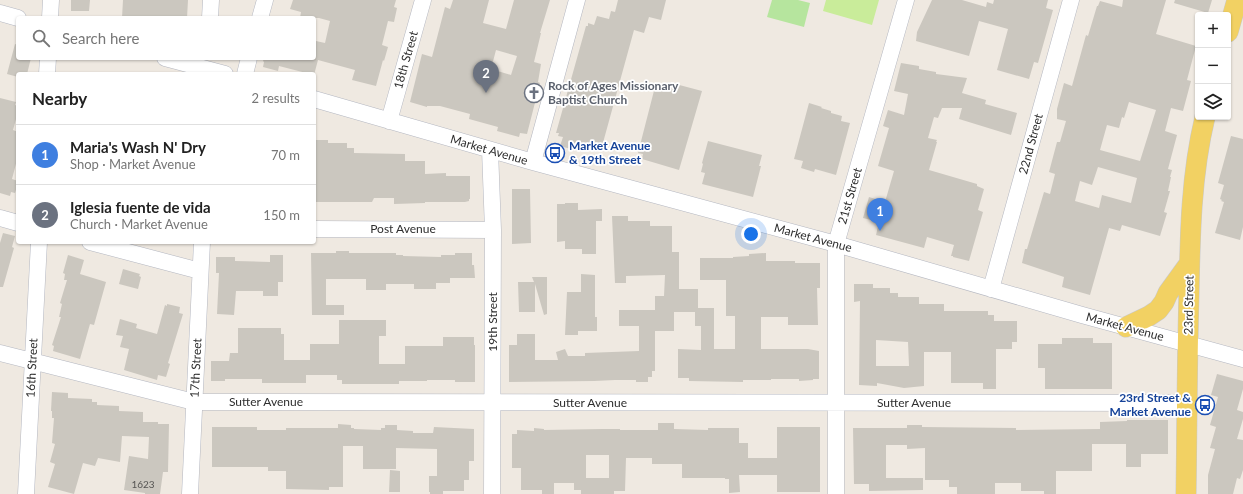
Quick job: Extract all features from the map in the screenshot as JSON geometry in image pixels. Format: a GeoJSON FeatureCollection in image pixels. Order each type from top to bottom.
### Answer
{"type":"FeatureCollection","features":[{"type":"Feature","properties":{"kind":"main road"},"geometry":{"type":"LineString","coordinates":[[1231,21],[1237,0]]}},
{"type":"Feature","properties":{"kind":"main road","name":"23rd Street"},"geometry":{"type":"LineString","coordinates":[[1186,494],[1189,264],[1193,188],[1196,161],[1204,120]]}},
{"type":"Feature","properties":{"kind":"main road"},"geometry":{"type":"LineString","coordinates":[[1126,327],[1158,310],[1168,293],[1189,264]]}},
{"type":"Feature","properties":{"kind":"street"},"geometry":{"type":"LineString","coordinates":[[50,16],[51,0]]}},
{"type":"Feature","properties":{"kind":"street"},"geometry":{"type":"LineString","coordinates":[[210,16],[211,0]]}},
{"type":"Feature","properties":{"kind":"street"},"geometry":{"type":"LineString","coordinates":[[261,16],[265,0]]}},
{"type":"Feature","properties":{"kind":"street","name":"18th Street"},"geometry":{"type":"LineString","coordinates":[[389,121],[423,0]]}},
{"type":"Feature","properties":{"kind":"street"},"geometry":{"type":"LineString","coordinates":[[534,162],[577,0]]}},
{"type":"Feature","properties":{"kind":"street","name":"21st Street"},"geometry":{"type":"LineString","coordinates":[[836,494],[836,244],[906,0]]}},
{"type":"Feature","properties":{"kind":"street","name":"22nd Street"},"geometry":{"type":"LineString","coordinates":[[991,289],[1071,0]]}},
{"type":"Feature","properties":{"kind":"street"},"geometry":{"type":"LineString","coordinates":[[0,13],[16,17]]}},
{"type":"Feature","properties":{"kind":"street"},"geometry":{"type":"LineString","coordinates":[[48,60],[48,72]]}},
{"type":"Feature","properties":{"kind":"street"},"geometry":{"type":"LineString","coordinates":[[175,60],[208,67],[220,72]]}},
{"type":"Feature","properties":{"kind":"street"},"geometry":{"type":"LineString","coordinates":[[246,72],[248,60]]}},
{"type":"Feature","properties":{"kind":"street","name":"Market Avenue"},"geometry":{"type":"LineString","coordinates":[[316,100],[490,150],[836,244],[1243,359]]}},
{"type":"Feature","properties":{"kind":"street","name":"19th Street"},"geometry":{"type":"LineString","coordinates":[[490,150],[493,230],[492,494]]}},
{"type":"Feature","properties":{"kind":"street"},"geometry":{"type":"LineString","coordinates":[[0,218],[16,222]]}},
{"type":"Feature","properties":{"kind":"street","name":"Post Avenue"},"geometry":{"type":"LineString","coordinates":[[316,229],[493,230]]}},
{"type":"Feature","properties":{"kind":"street","name":"16th Street"},"geometry":{"type":"LineString","coordinates":[[26,494],[39,244]]}},
{"type":"Feature","properties":{"kind":"street"},"geometry":{"type":"LineString","coordinates":[[98,244],[200,271]]}},
{"type":"Feature","properties":{"kind":"street","name":"17th Street"},"geometry":{"type":"LineString","coordinates":[[190,494],[202,244]]}},
{"type":"Feature","properties":{"kind":"street","name":"Sutter Avenue"},"geometry":{"type":"LineString","coordinates":[[0,352],[33,362],[194,402],[1187,403]]}},
{"type":"Feature","properties":{"kind":"green space"},"geometry":{"type":"Polygon","coordinates":[[[772,0],[798,0],[810,3],[804,27],[767,17],[772,0]]]}},
{"type":"Feature","properties":{"kind":"green space"},"geometry":{"type":"Polygon","coordinates":[[[826,0],[879,0],[872,25],[823,11],[826,0]]]}},
{"type":"Feature","properties":{"kind":"building"},"geometry":{"type":"Polygon","coordinates":[[[71,0],[90,0],[89,11],[71,11],[71,0]]]}},
{"type":"Feature","properties":{"kind":"building"},"geometry":{"type":"Polygon","coordinates":[[[123,0],[188,0],[187,16],[122,16],[123,0]]]}},
{"type":"Feature","properties":{"kind":"building"},"geometry":{"type":"Polygon","coordinates":[[[293,0],[396,0],[394,7],[397,8],[394,22],[388,21],[382,45],[388,47],[376,86],[352,80],[355,70],[318,60],[315,72],[302,72],[279,66],[278,71],[263,67],[263,60],[316,60],[316,41],[325,43],[330,21],[316,18],[316,16],[300,16],[301,12],[290,9],[293,0]]]}},
{"type":"Feature","properties":{"kind":"building"},"geometry":{"type":"Polygon","coordinates":[[[453,0],[489,0],[483,23],[506,29],[514,0],[550,0],[540,33],[534,62],[541,64],[538,82],[540,83],[527,134],[520,133],[519,137],[497,131],[498,127],[469,119],[470,114],[440,106],[427,107],[410,102],[422,54],[432,57],[445,7],[450,9],[453,0]],[[496,50],[491,69],[511,75],[517,56],[496,50]]]}},
{"type":"Feature","properties":{"kind":"building"},"geometry":{"type":"Polygon","coordinates":[[[618,0],[666,0],[661,20],[649,17],[644,33],[634,30],[601,150],[599,149],[598,152],[580,147],[578,151],[560,146],[563,137],[558,136],[559,133],[556,133],[586,26],[588,26],[588,23],[594,25],[597,16],[609,19],[611,11],[615,12],[618,0]]]}},
{"type":"Feature","properties":{"kind":"building"},"geometry":{"type":"Polygon","coordinates":[[[932,0],[962,0],[986,7],[987,2],[993,4],[994,0],[1048,0],[1046,8],[1053,10],[1038,63],[1034,62],[1029,79],[997,70],[1008,29],[979,21],[969,56],[916,41],[917,32],[932,0]]]}},
{"type":"Feature","properties":{"kind":"building"},"geometry":{"type":"Polygon","coordinates":[[[1123,0],[1166,0],[1156,34],[1195,46],[1195,50],[1187,80],[1191,81],[1183,111],[1171,108],[1165,131],[1177,135],[1168,169],[1172,170],[1168,191],[1170,191],[1164,212],[1167,213],[1160,236],[1122,225],[1120,231],[1109,228],[1090,295],[1062,287],[1064,277],[1022,263],[1025,249],[1027,249],[1044,192],[1050,194],[1055,174],[1049,172],[1057,142],[1060,142],[1066,121],[1057,119],[1057,109],[1064,83],[1072,86],[1086,35],[1088,36],[1097,6],[1100,1],[1122,7],[1123,0]],[[1129,102],[1119,128],[1107,125],[1100,150],[1140,161],[1156,110],[1129,102]],[[1098,167],[1092,185],[1080,181],[1075,201],[1099,208],[1102,195],[1131,203],[1137,178],[1098,167]]]}},
{"type":"Feature","properties":{"kind":"building"},"geometry":{"type":"Polygon","coordinates":[[[1175,0],[1212,0],[1208,12],[1174,3],[1175,0]]]}},
{"type":"Feature","properties":{"kind":"building"},"geometry":{"type":"Polygon","coordinates":[[[15,44],[16,60],[30,60],[28,72],[16,72],[16,76],[7,74],[15,44]]]}},
{"type":"Feature","properties":{"kind":"building"},"geometry":{"type":"Polygon","coordinates":[[[901,63],[919,66],[919,69],[936,72],[936,74],[967,78],[962,93],[986,100],[985,104],[1017,113],[1011,135],[959,119],[962,108],[942,108],[938,118],[934,117],[928,138],[937,140],[937,142],[929,170],[977,184],[977,186],[984,189],[978,210],[983,212],[969,261],[951,256],[954,245],[927,237],[924,248],[876,235],[879,222],[863,218],[869,197],[885,202],[894,171],[878,166],[889,128],[883,126],[888,110],[904,115],[908,94],[894,91],[901,63]]]}},
{"type":"Feature","properties":{"kind":"building"},"geometry":{"type":"Polygon","coordinates":[[[668,82],[702,91],[679,170],[642,159],[643,154],[638,153],[656,83],[666,86],[668,82]]]}},
{"type":"Feature","properties":{"kind":"building"},"geometry":{"type":"Polygon","coordinates":[[[0,98],[16,102],[16,119],[13,130],[16,131],[16,164],[12,179],[16,180],[16,190],[15,193],[11,192],[10,196],[0,193],[0,98]]]}},
{"type":"Feature","properties":{"kind":"building"},"geometry":{"type":"Polygon","coordinates":[[[809,103],[831,111],[831,113],[842,116],[841,121],[850,123],[836,175],[815,169],[814,172],[801,168],[803,161],[794,159],[809,103]]]}},
{"type":"Feature","properties":{"kind":"building"},"geometry":{"type":"Polygon","coordinates":[[[1231,136],[1243,139],[1243,227],[1240,240],[1215,233],[1224,202],[1220,199],[1224,185],[1218,183],[1231,136]]]}},
{"type":"Feature","properties":{"kind":"building"},"geometry":{"type":"Polygon","coordinates":[[[316,140],[328,140],[328,143],[347,143],[347,148],[354,148],[354,153],[405,154],[405,161],[425,161],[425,174],[446,173],[446,176],[470,176],[469,201],[394,204],[394,198],[374,198],[372,202],[316,202],[316,140]]]}},
{"type":"Feature","properties":{"kind":"building"},"geometry":{"type":"Polygon","coordinates":[[[708,141],[762,155],[759,166],[761,166],[753,197],[702,184],[705,173],[701,172],[702,163],[708,141]]]}},
{"type":"Feature","properties":{"kind":"building"},"geometry":{"type":"Polygon","coordinates":[[[512,189],[530,189],[531,243],[512,244],[512,189]]]}},
{"type":"Feature","properties":{"kind":"building"},"geometry":{"type":"Polygon","coordinates":[[[578,203],[578,210],[602,209],[602,221],[596,221],[596,254],[582,254],[582,249],[565,249],[565,241],[557,242],[557,204],[578,203]]]}},
{"type":"Feature","properties":{"kind":"building"},"geometry":{"type":"Polygon","coordinates":[[[612,216],[628,216],[628,221],[650,221],[650,226],[672,226],[672,252],[679,252],[679,289],[698,289],[698,308],[714,308],[714,349],[735,349],[735,316],[726,316],[726,280],[700,280],[700,258],[733,258],[749,256],[749,254],[766,253],[766,261],[820,263],[820,288],[817,288],[818,325],[788,325],[788,317],[761,317],[761,349],[808,349],[819,351],[819,379],[799,381],[799,379],[743,380],[743,382],[689,381],[689,378],[678,378],[678,349],[701,350],[701,326],[695,326],[695,312],[674,312],[674,331],[655,331],[655,371],[652,371],[652,377],[648,377],[648,382],[636,382],[636,380],[615,380],[509,382],[509,345],[517,345],[517,334],[535,334],[535,360],[558,360],[556,352],[565,349],[568,356],[585,356],[585,353],[639,351],[639,326],[619,326],[619,310],[655,310],[655,296],[664,296],[665,275],[626,276],[626,283],[615,283],[612,216]]]}},
{"type":"Feature","properties":{"kind":"building"},"geometry":{"type":"Polygon","coordinates":[[[3,233],[15,236],[12,247],[14,248],[3,287],[0,287],[0,243],[3,233]]]}},
{"type":"Feature","properties":{"kind":"building"},"geometry":{"type":"Polygon","coordinates":[[[336,251],[349,251],[349,253],[396,253],[396,255],[403,256],[441,257],[441,255],[455,255],[455,253],[472,253],[472,265],[474,265],[475,278],[450,278],[450,283],[436,283],[436,289],[414,289],[414,284],[386,284],[386,290],[366,290],[366,279],[326,279],[326,305],[344,305],[344,315],[312,315],[311,253],[336,253],[336,251]]]}},
{"type":"Feature","properties":{"kind":"building"},"geometry":{"type":"Polygon","coordinates":[[[68,255],[84,260],[80,274],[106,282],[94,325],[90,324],[80,359],[53,351],[54,346],[52,345],[61,317],[59,317],[62,304],[60,303],[67,280],[64,280],[65,274],[63,273],[68,255]]]}},
{"type":"Feature","properties":{"kind":"building"},"geometry":{"type":"Polygon","coordinates":[[[270,255],[283,255],[283,282],[278,282],[278,296],[263,296],[263,291],[236,291],[234,315],[217,314],[219,273],[216,273],[216,257],[235,257],[235,261],[270,262],[270,255]]]}},
{"type":"Feature","properties":{"kind":"building"},"geometry":{"type":"Polygon","coordinates":[[[123,269],[140,274],[139,276],[141,277],[138,289],[119,284],[123,269]]]}},
{"type":"Feature","properties":{"kind":"building"},"geometry":{"type":"Polygon","coordinates":[[[581,274],[595,275],[595,317],[597,317],[597,331],[578,331],[578,335],[565,335],[567,292],[581,292],[581,274]]]}},
{"type":"Feature","properties":{"kind":"building"},"geometry":{"type":"Polygon","coordinates":[[[532,277],[547,277],[547,314],[544,315],[535,284],[535,312],[519,312],[518,282],[534,282],[532,277]]]}},
{"type":"Feature","properties":{"kind":"building"},"geometry":{"type":"Polygon","coordinates":[[[854,284],[873,284],[873,288],[890,288],[890,293],[898,293],[898,297],[919,297],[919,304],[944,304],[944,311],[988,311],[988,315],[994,315],[994,321],[1017,321],[1017,342],[1012,342],[1012,349],[996,349],[996,389],[983,389],[983,383],[951,383],[951,352],[924,352],[924,386],[904,388],[877,383],[877,386],[859,385],[860,301],[854,302],[854,284]],[[876,340],[876,366],[909,366],[908,342],[876,340]]]}},
{"type":"Feature","properties":{"kind":"building"},"geometry":{"type":"Polygon","coordinates":[[[167,304],[180,307],[179,313],[183,314],[168,363],[170,364],[166,377],[158,375],[157,380],[124,370],[129,349],[120,347],[123,336],[116,335],[120,319],[137,324],[136,328],[157,334],[165,305],[167,306],[167,304]]]}},
{"type":"Feature","properties":{"kind":"building"},"geometry":{"type":"Polygon","coordinates":[[[339,320],[386,320],[386,336],[379,336],[379,364],[405,364],[405,346],[443,346],[443,337],[474,337],[475,382],[427,380],[399,381],[399,384],[342,384],[342,380],[337,380],[337,375],[306,375],[306,383],[262,383],[262,379],[225,379],[225,381],[211,381],[211,361],[229,361],[230,353],[238,353],[238,328],[281,328],[281,334],[284,334],[284,360],[310,360],[310,344],[339,344],[339,320]]]}},
{"type":"Feature","properties":{"kind":"building"},"geometry":{"type":"Polygon","coordinates":[[[1062,338],[1093,338],[1093,343],[1112,343],[1112,389],[1045,389],[1045,368],[1038,368],[1038,344],[1062,344],[1062,338]]]}},
{"type":"Feature","properties":{"kind":"building"},"geometry":{"type":"Polygon","coordinates":[[[1217,374],[1243,381],[1243,389],[1237,410],[1243,412],[1243,419],[1237,439],[1243,440],[1243,470],[1240,479],[1237,478],[1233,494],[1208,494],[1208,475],[1215,449],[1210,448],[1216,427],[1210,425],[1218,397],[1211,395],[1217,374]]]}},
{"type":"Feature","properties":{"kind":"building"},"geometry":{"type":"Polygon","coordinates":[[[52,392],[68,393],[68,398],[92,399],[92,402],[97,402],[97,405],[119,406],[119,411],[143,412],[143,422],[169,424],[168,472],[163,472],[160,494],[145,494],[124,490],[129,456],[148,459],[149,437],[122,436],[120,462],[98,458],[95,466],[83,463],[74,494],[48,487],[55,464],[50,462],[55,444],[52,443],[54,418],[52,418],[51,411],[52,392]]]}},
{"type":"Feature","properties":{"kind":"building"},"geometry":{"type":"Polygon","coordinates":[[[1127,420],[1168,420],[1168,454],[1141,454],[1141,467],[1126,467],[1126,444],[1092,444],[1092,471],[1056,471],[1056,494],[1044,494],[1044,491],[1021,491],[1021,483],[995,483],[995,494],[957,494],[957,487],[949,487],[949,480],[925,480],[925,448],[907,449],[907,445],[886,445],[886,478],[923,478],[923,490],[869,491],[869,484],[854,484],[853,428],[907,428],[907,425],[922,425],[922,427],[1016,428],[1016,430],[1100,429],[1100,422],[1127,420]]]}},
{"type":"Feature","properties":{"kind":"building"},"geometry":{"type":"Polygon","coordinates":[[[658,423],[674,423],[674,429],[708,430],[708,428],[739,428],[739,443],[748,443],[748,458],[777,458],[777,427],[820,427],[820,492],[777,492],[777,475],[739,475],[740,492],[729,493],[729,479],[682,478],[682,464],[652,464],[652,458],[626,458],[625,491],[614,491],[614,494],[581,494],[581,490],[574,490],[574,483],[554,483],[554,494],[542,494],[542,490],[521,490],[521,468],[512,468],[512,434],[517,434],[517,430],[534,431],[534,428],[544,430],[658,430],[658,423]],[[586,455],[586,478],[609,478],[609,455],[586,455]]]}},
{"type":"Feature","properties":{"kind":"building"},"geometry":{"type":"Polygon","coordinates":[[[338,424],[351,425],[351,428],[354,429],[381,430],[381,428],[385,428],[385,425],[397,425],[397,430],[413,431],[413,433],[433,433],[434,427],[474,429],[474,461],[469,461],[469,480],[464,480],[464,491],[443,491],[443,494],[430,494],[429,476],[437,476],[437,449],[396,448],[396,469],[363,469],[363,446],[343,446],[343,487],[329,487],[329,490],[286,489],[286,471],[268,471],[268,467],[212,467],[212,427],[257,427],[257,430],[286,430],[286,428],[338,428],[338,424]]]}},
{"type":"Feature","properties":{"kind":"building"},"geometry":{"type":"Polygon","coordinates":[[[390,470],[400,471],[400,492],[389,492],[390,470]]]}},
{"type":"Feature","properties":{"kind":"place","name":"Iglesia fuente de vida"},"geometry":{"type":"Point","coordinates":[486,93]}},
{"type":"Feature","properties":{"kind":"place","name":"Rock of Ages Missionary Baptist Church"},"geometry":{"type":"Point","coordinates":[534,93]}},
{"type":"Feature","properties":{"kind":"place","name":"Market Avenue & 19th Street"},"geometry":{"type":"Point","coordinates":[555,153]}},
{"type":"Feature","properties":{"kind":"place","name":"Maria's Wash N' Dry"},"geometry":{"type":"Point","coordinates":[880,231]}},
{"type":"Feature","properties":{"kind":"place","name":"23rd Street & Market Avenue"},"geometry":{"type":"Point","coordinates":[1205,405]}}]}
